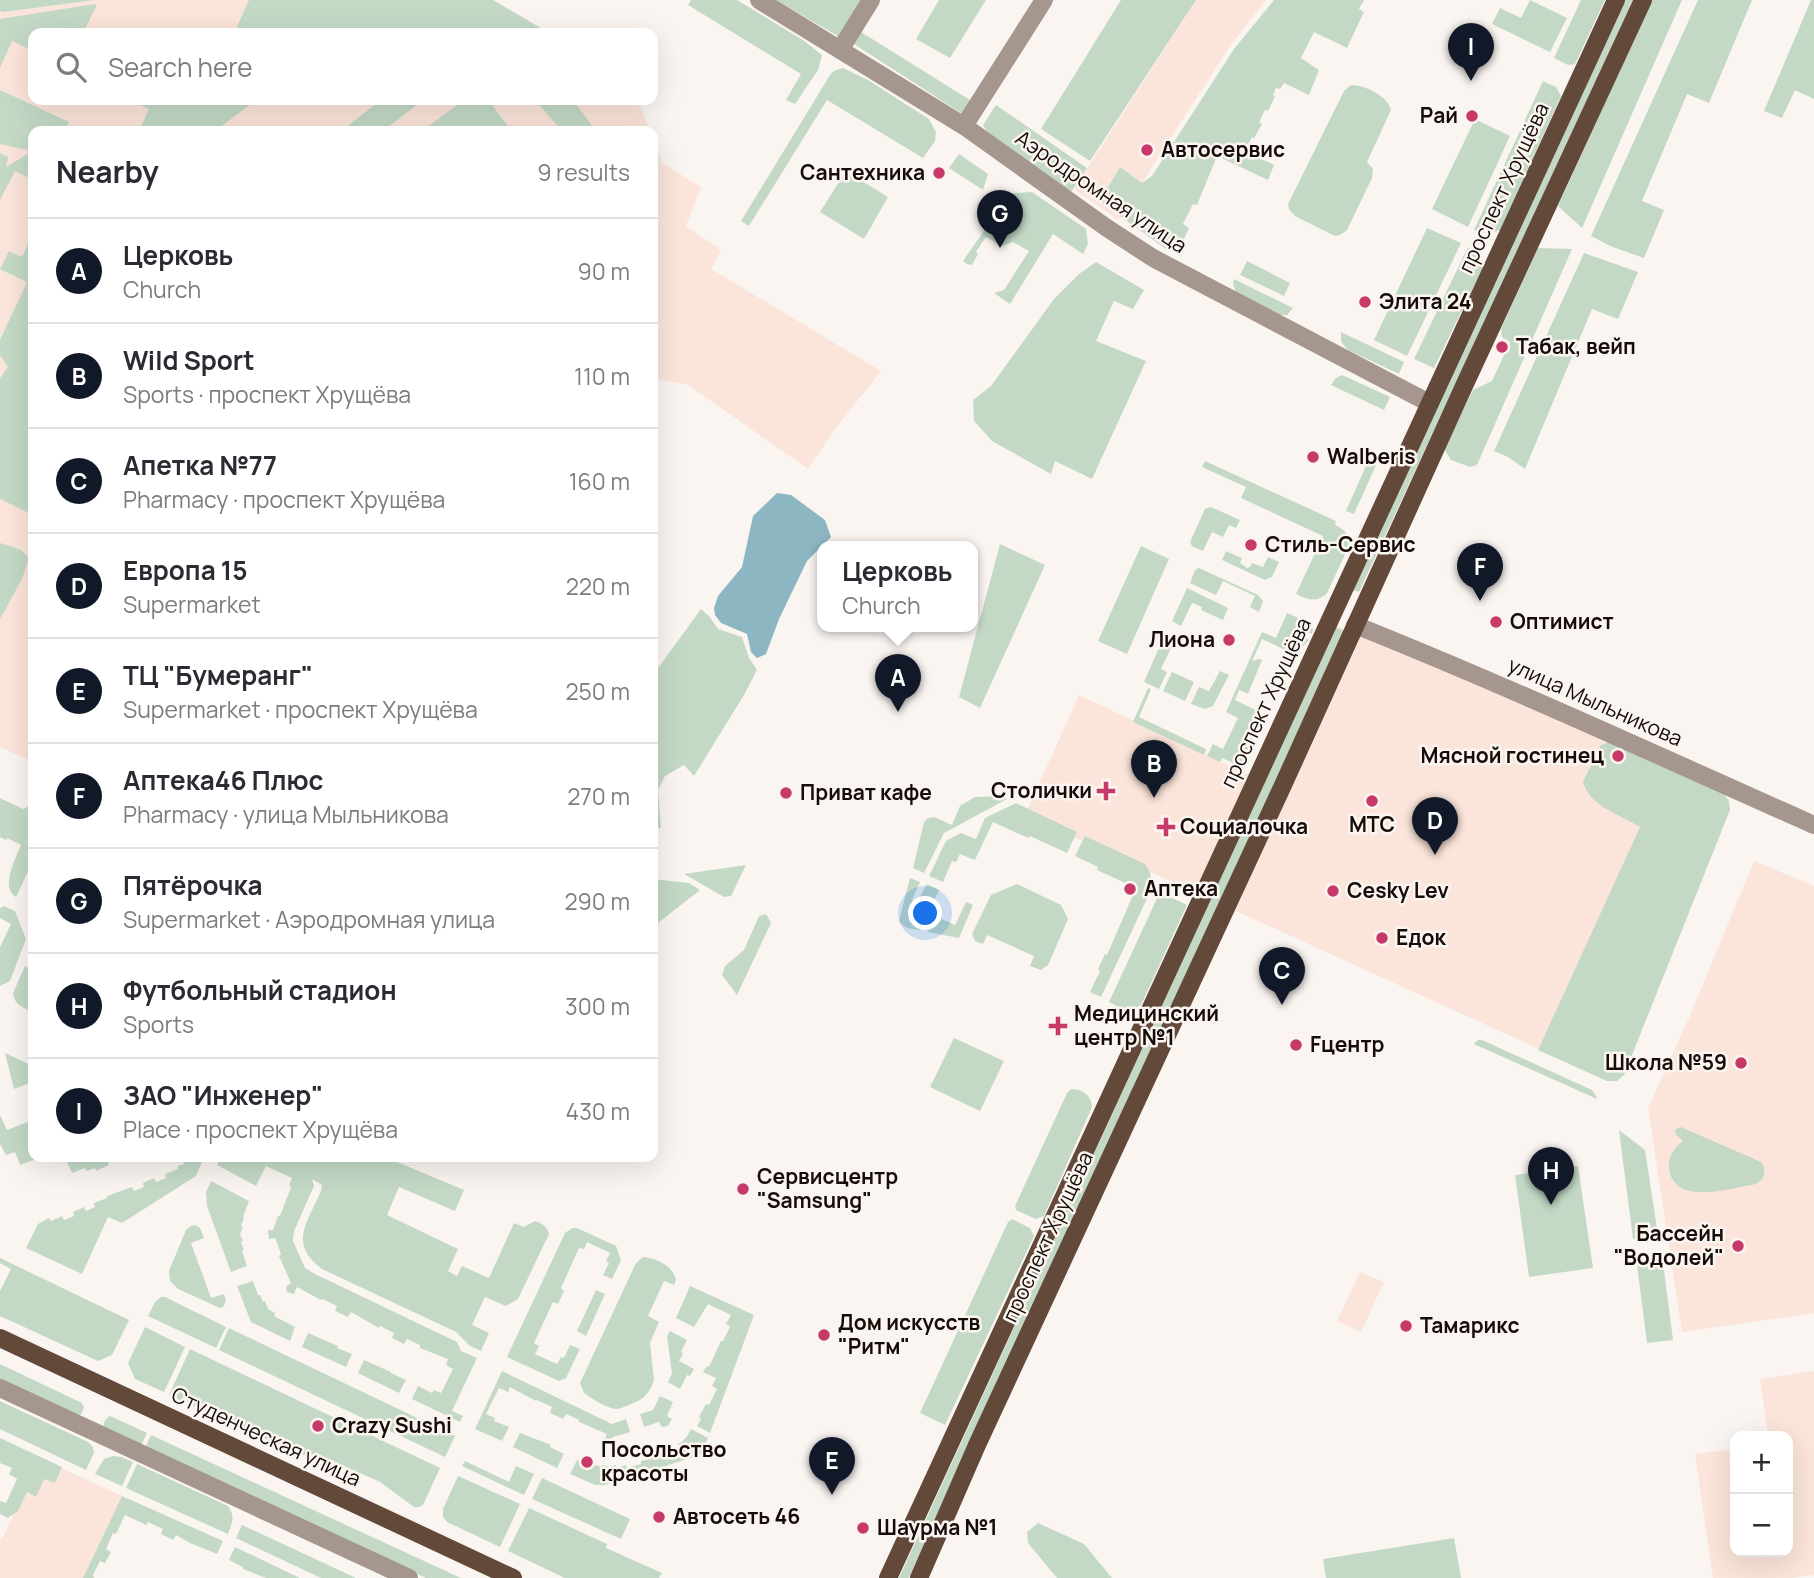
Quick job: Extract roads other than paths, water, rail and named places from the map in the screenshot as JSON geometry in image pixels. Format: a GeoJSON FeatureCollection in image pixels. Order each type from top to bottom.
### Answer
{"type":"FeatureCollection","features":[{"type":"Feature","properties":{"kind":"main road","name":"проспект Хрущёва"},"geometry":{"type":"LineString","coordinates":[[888,1578],[1616,0]]}},
{"type":"Feature","properties":{"kind":"main road","name":"проспект Хрущёва"},"geometry":{"type":"LineString","coordinates":[[919,1578],[977,1445],[1279,795],[1643,0]]}},
{"type":"Feature","properties":{"kind":"main road"},"geometry":{"type":"LineString","coordinates":[[1331,617],[1355,625]]}},
{"type":"Feature","properties":{"kind":"main road","name":"Студенческая улица"},"geometry":{"type":"LineString","coordinates":[[0,1338],[513,1578]]}},
{"type":"Feature","properties":{"kind":"street","name":"Аэродромная улица"},"geometry":{"type":"LineString","coordinates":[[759,0],[964,126],[1153,258],[1429,403]]}},
{"type":"Feature","properties":{"kind":"street"},"geometry":{"type":"LineString","coordinates":[[840,50],[871,0]]}},
{"type":"Feature","properties":{"kind":"street"},"geometry":{"type":"LineString","coordinates":[[964,126],[1044,0]]}},
{"type":"Feature","properties":{"kind":"street","name":"улица Мыльникова"},"geometry":{"type":"LineString","coordinates":[[1355,625],[1643,747],[1814,825]]}},
{"type":"Feature","properties":{"kind":"street"},"geometry":{"type":"LineString","coordinates":[[0,1388],[409,1578]]}},
{"type":"Feature","properties":{"kind":"water"},"geometry":{"type":"Polygon","coordinates":[[[777,493],[791,495],[825,520],[831,537],[827,541],[817,541],[817,551],[807,561],[779,619],[766,654],[757,658],[751,652],[747,634],[721,623],[714,608],[718,596],[742,567],[753,516],[777,493]]]}},
{"type":"Feature","properties":{"kind":"place","name":"ЗАО \"Инженер\""},"geometry":{"type":"Point","coordinates":[1471,81]}},
{"type":"Feature","properties":{"kind":"place","name":"Рай"},"geometry":{"type":"Point","coordinates":[1472,116]}},
{"type":"Feature","properties":{"kind":"place","name":"Автосервис"},"geometry":{"type":"Point","coordinates":[1147,150]}},
{"type":"Feature","properties":{"kind":"place","name":"Сантехника"},"geometry":{"type":"Point","coordinates":[939,173]}},
{"type":"Feature","properties":{"kind":"place","name":"Пятёрочка"},"geometry":{"type":"Point","coordinates":[1000,248]}},
{"type":"Feature","properties":{"kind":"place","name":"Элита 24"},"geometry":{"type":"Point","coordinates":[1365,302]}},
{"type":"Feature","properties":{"kind":"place","name":"Табак, вейп"},"geometry":{"type":"Point","coordinates":[1502,347]}},
{"type":"Feature","properties":{"kind":"place","name":"Walberis"},"geometry":{"type":"Point","coordinates":[1313,457]}},
{"type":"Feature","properties":{"kind":"place","name":"Стиль-Сервис"},"geometry":{"type":"Point","coordinates":[1251,545]}},
{"type":"Feature","properties":{"kind":"place","name":"Аптека46 Плюс"},"geometry":{"type":"Point","coordinates":[1480,601]}},
{"type":"Feature","properties":{"kind":"place","name":"Оптимист"},"geometry":{"type":"Point","coordinates":[1496,622]}},
{"type":"Feature","properties":{"kind":"place","name":"Лиона"},"geometry":{"type":"Point","coordinates":[1229,640]}},
{"type":"Feature","properties":{"kind":"place","name":"Церковь"},"geometry":{"type":"Point","coordinates":[898,712]}},
{"type":"Feature","properties":{"kind":"place","name":"Мясной гостинец"},"geometry":{"type":"Point","coordinates":[1618,756]}},
{"type":"Feature","properties":{"kind":"place","name":"Столички"},"geometry":{"type":"Point","coordinates":[1106,791]}},
{"type":"Feature","properties":{"kind":"place","name":"Приват кафе"},"geometry":{"type":"Point","coordinates":[786,793]}},
{"type":"Feature","properties":{"kind":"place","name":"Wild Sport"},"geometry":{"type":"Point","coordinates":[1154,798]}},
{"type":"Feature","properties":{"kind":"place","name":"МТС"},"geometry":{"type":"Point","coordinates":[1372,801]}},
{"type":"Feature","properties":{"kind":"place","name":"Социалочка"},"geometry":{"type":"Point","coordinates":[1166,827]}},
{"type":"Feature","properties":{"kind":"place","name":"Европа 15"},"geometry":{"type":"Point","coordinates":[1435,855]}},
{"type":"Feature","properties":{"kind":"place","name":"Аптека"},"geometry":{"type":"Point","coordinates":[1130,889]}},
{"type":"Feature","properties":{"kind":"place","name":"Cesky Lev"},"geometry":{"type":"Point","coordinates":[1333,891]}},
{"type":"Feature","properties":{"kind":"place","name":"Едок"},"geometry":{"type":"Point","coordinates":[1382,938]}},
{"type":"Feature","properties":{"kind":"place","name":"Апетка №77"},"geometry":{"type":"Point","coordinates":[1282,1005]}},
{"type":"Feature","properties":{"kind":"place","name":"Медицинский центр №1"},"geometry":{"type":"Point","coordinates":[1058,1026]}},
{"type":"Feature","properties":{"kind":"place","name":"Fцентр"},"geometry":{"type":"Point","coordinates":[1296,1045]}},
{"type":"Feature","properties":{"kind":"place","name":"Школа №59"},"geometry":{"type":"Point","coordinates":[1741,1063]}},
{"type":"Feature","properties":{"kind":"place","name":"Сервисцентр \"Samsung\""},"geometry":{"type":"Point","coordinates":[743,1189]}},
{"type":"Feature","properties":{"kind":"place","name":"Футбольный стадион"},"geometry":{"type":"Point","coordinates":[1551,1205]}},
{"type":"Feature","properties":{"kind":"place","name":"Бассейн \"Водолей\""},"geometry":{"type":"Point","coordinates":[1738,1246]}},
{"type":"Feature","properties":{"kind":"place","name":"Тамарикс"},"geometry":{"type":"Point","coordinates":[1406,1326]}},
{"type":"Feature","properties":{"kind":"place","name":"Дом искусств \"Ритм\""},"geometry":{"type":"Point","coordinates":[824,1335]}},
{"type":"Feature","properties":{"kind":"place","name":"Crazy Sushi"},"geometry":{"type":"Point","coordinates":[318,1426]}},
{"type":"Feature","properties":{"kind":"place","name":"Посольство красоты"},"geometry":{"type":"Point","coordinates":[587,1462]}},
{"type":"Feature","properties":{"kind":"place","name":"ТЦ \"Бумеранг\""},"geometry":{"type":"Point","coordinates":[832,1495]}},
{"type":"Feature","properties":{"kind":"place","name":"Автосеть 46"},"geometry":{"type":"Point","coordinates":[659,1517]}},
{"type":"Feature","properties":{"kind":"place","name":"Шаурма №1"},"geometry":{"type":"Point","coordinates":[863,1528]}}]}
